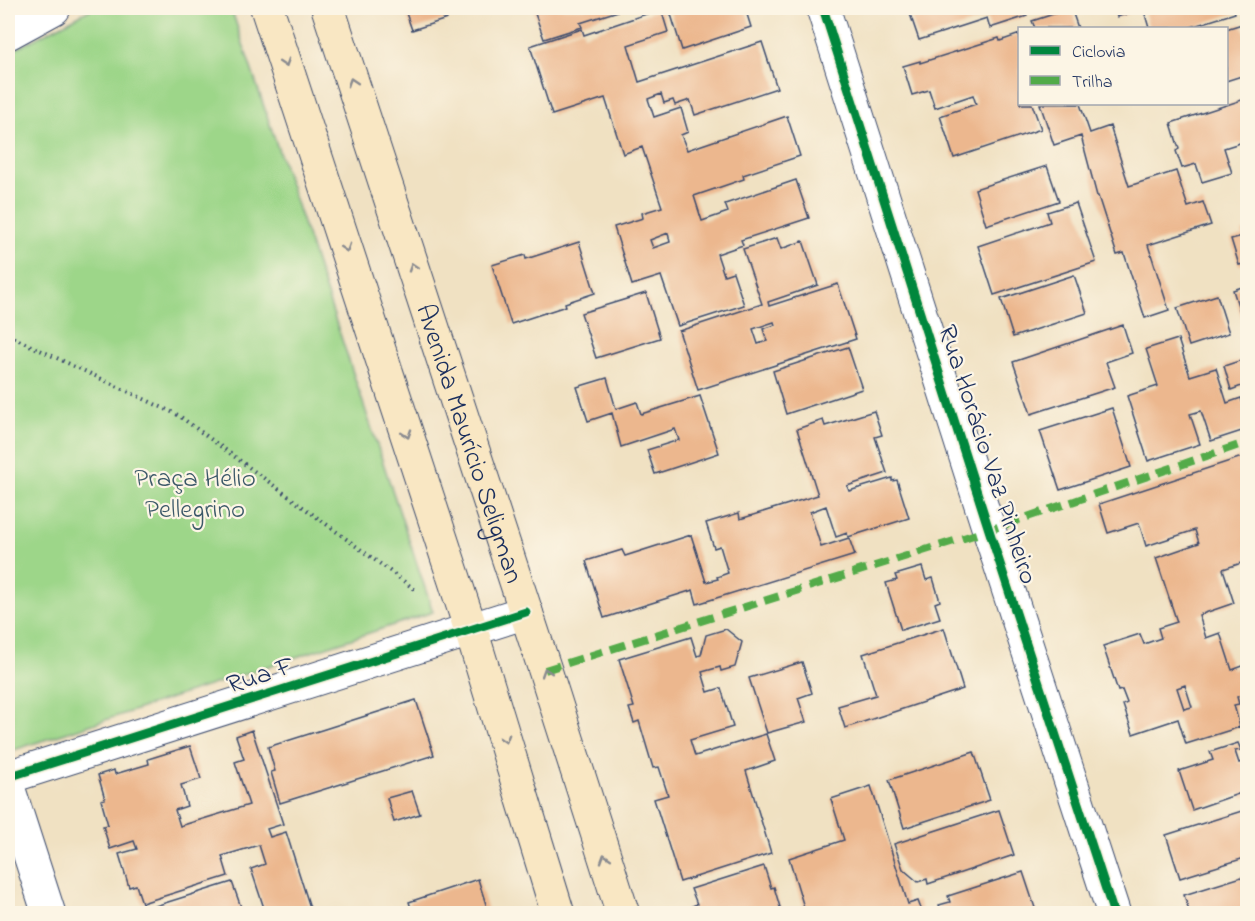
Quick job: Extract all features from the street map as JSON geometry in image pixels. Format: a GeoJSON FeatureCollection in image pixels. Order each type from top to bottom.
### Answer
{"type":"FeatureCollection","features":[{"type":"Feature","properties":{"kind":"main road"},"geometry":{"type":"LineString","coordinates":[[267,8],[471,630],[558,914]]}},
{"type":"Feature","properties":{"kind":"main road","name":"Avenida Maurício Seligman"},"geometry":{"type":"LineString","coordinates":[[328,8],[526,612],[622,914]]}},
{"type":"Feature","properties":{"kind":"street"},"geometry":{"type":"LineString","coordinates":[[8,33],[54,8]]}},
{"type":"Feature","properties":{"kind":"street","name":"Rua Horácio Vaz Pinheiro"},"geometry":{"type":"LineString","coordinates":[[823,8],[1114,914]]}},
{"type":"Feature","properties":{"kind":"street","name":"Rua F"},"geometry":{"type":"LineString","coordinates":[[8,777],[526,612]]}},
{"type":"Feature","properties":{"kind":"street"},"geometry":{"type":"LineString","coordinates":[[8,787],[49,914]]}},
{"type":"Feature","properties":{"kind":"path"},"geometry":{"type":"LineString","coordinates":[[8,334],[178,415],[424,596]]}},
{"type":"Feature","properties":{"kind":"green space","name":"Praça Hélio Pellegrino"},"geometry":{"type":"Polygon","coordinates":[[[93,8],[231,8],[433,612],[8,752],[8,53],[93,8]]]}},
{"type":"Feature","properties":{"kind":"building"},"geometry":{"type":"Polygon","coordinates":[[[421,8],[443,8],[447,19],[412,30],[406,13],[421,8]]]}},
{"type":"Feature","properties":{"kind":"building"},"geometry":{"type":"Polygon","coordinates":[[[533,8],[617,8],[618,11],[580,23],[582,27],[544,39],[533,8]]]}},
{"type":"Feature","properties":{"kind":"building"},"geometry":{"type":"Polygon","coordinates":[[[669,8],[745,8],[751,27],[682,50],[669,8]]]}},
{"type":"Feature","properties":{"kind":"building"},"geometry":{"type":"Polygon","coordinates":[[[908,8],[1024,8],[1027,16],[990,28],[987,18],[919,40],[908,8]]]}},
{"type":"Feature","properties":{"kind":"building"},"geometry":{"type":"Polygon","coordinates":[[[1061,8],[1071,8],[1078,27],[1035,27],[1032,21],[1063,11],[1061,8]]]}},
{"type":"Feature","properties":{"kind":"building"},"geometry":{"type":"Polygon","coordinates":[[[1114,8],[1146,8],[1117,17],[1114,8]]]}},
{"type":"Feature","properties":{"kind":"building"},"geometry":{"type":"Polygon","coordinates":[[[1153,8],[1234,8],[1235,13],[1191,27],[1149,27],[1144,11],[1153,8]]]}},
{"type":"Feature","properties":{"kind":"building"},"geometry":{"type":"Polygon","coordinates":[[[661,9],[668,32],[628,45],[639,82],[762,42],[777,88],[695,115],[690,100],[675,105],[673,100],[664,103],[661,94],[648,99],[654,117],[681,108],[688,132],[681,135],[687,150],[787,116],[800,156],[743,175],[744,179],[694,196],[702,221],[728,212],[725,204],[796,180],[809,218],[741,240],[743,245],[717,254],[724,275],[733,272],[744,305],[678,326],[661,276],[632,285],[614,227],[643,218],[642,213],[662,207],[642,147],[623,154],[605,98],[552,115],[530,46],[582,29],[584,35],[661,9]],[[668,233],[650,240],[653,248],[670,242],[668,233]]]}},
{"type":"Feature","properties":{"kind":"building"},"geometry":{"type":"Polygon","coordinates":[[[1242,24],[1248,40],[1248,74],[1228,80],[1228,28],[1242,24]]]}},
{"type":"Feature","properties":{"kind":"building"},"geometry":{"type":"Polygon","coordinates":[[[1018,35],[1018,105],[1032,105],[1041,129],[954,158],[940,116],[976,104],[973,95],[935,108],[929,90],[912,95],[903,66],[920,61],[920,63],[999,38],[1000,41],[1018,35]]]}},
{"type":"Feature","properties":{"kind":"building"},"geometry":{"type":"Polygon","coordinates":[[[1248,98],[1248,148],[1244,149],[1243,142],[1224,148],[1232,173],[1202,182],[1196,164],[1182,168],[1171,123],[1248,98]]]}},
{"type":"Feature","properties":{"kind":"building"},"geometry":{"type":"Polygon","coordinates":[[[1040,105],[1080,105],[1090,133],[1110,126],[1129,186],[1176,171],[1188,207],[1203,202],[1211,225],[1148,245],[1169,310],[1145,318],[1124,253],[1117,255],[1097,196],[1081,136],[1054,145],[1040,105]]]}},
{"type":"Feature","properties":{"kind":"building"},"geometry":{"type":"Polygon","coordinates":[[[1047,166],[1059,201],[986,225],[975,189],[1047,166]]]}},
{"type":"Feature","properties":{"kind":"building"},"geometry":{"type":"Polygon","coordinates":[[[1076,203],[1096,262],[994,295],[978,246],[1050,222],[1047,212],[1076,203]]]}},
{"type":"Feature","properties":{"kind":"building"},"geometry":{"type":"Polygon","coordinates":[[[1248,230],[1248,263],[1239,265],[1231,239],[1243,236],[1242,232],[1248,230]]]}},
{"type":"Feature","properties":{"kind":"building"},"geometry":{"type":"Polygon","coordinates":[[[777,238],[781,249],[803,241],[818,285],[768,302],[769,306],[838,284],[856,339],[698,390],[679,331],[762,304],[743,249],[777,238]],[[774,322],[753,329],[758,344],[767,341],[763,329],[775,325],[774,322]]]}},
{"type":"Feature","properties":{"kind":"building"},"geometry":{"type":"Polygon","coordinates":[[[579,242],[595,293],[565,303],[566,306],[511,324],[492,265],[525,255],[526,259],[579,242]]]}},
{"type":"Feature","properties":{"kind":"building"},"geometry":{"type":"Polygon","coordinates":[[[1074,275],[1087,313],[1013,337],[1001,299],[1074,275]]]}},
{"type":"Feature","properties":{"kind":"building"},"geometry":{"type":"Polygon","coordinates":[[[1248,285],[1248,334],[1247,334],[1233,290],[1248,285]]]}},
{"type":"Feature","properties":{"kind":"building"},"geometry":{"type":"Polygon","coordinates":[[[646,293],[660,338],[596,358],[581,313],[646,293]]]}},
{"type":"Feature","properties":{"kind":"building"},"geometry":{"type":"Polygon","coordinates":[[[1217,295],[1229,333],[1189,346],[1177,308],[1217,295]]]}},
{"type":"Feature","properties":{"kind":"building"},"geometry":{"type":"Polygon","coordinates":[[[1123,325],[1132,353],[1106,362],[1115,387],[1031,414],[1013,362],[1123,325]]]}},
{"type":"Feature","properties":{"kind":"building"},"geometry":{"type":"Polygon","coordinates":[[[1178,339],[1190,376],[1216,368],[1227,403],[1241,398],[1248,418],[1248,429],[1211,441],[1201,411],[1190,414],[1200,444],[1148,461],[1127,396],[1158,386],[1146,349],[1178,339]]]}},
{"type":"Feature","properties":{"kind":"building"},"geometry":{"type":"Polygon","coordinates":[[[848,347],[862,389],[786,414],[773,371],[848,347]]]}},
{"type":"Feature","properties":{"kind":"building"},"geometry":{"type":"Polygon","coordinates":[[[1248,358],[1248,394],[1244,385],[1231,390],[1224,366],[1248,358]]]}},
{"type":"Feature","properties":{"kind":"building"},"geometry":{"type":"Polygon","coordinates":[[[607,378],[616,409],[637,402],[641,414],[700,396],[719,453],[655,474],[647,450],[679,440],[675,429],[621,447],[612,413],[588,421],[577,387],[607,378]]]}},
{"type":"Feature","properties":{"kind":"building"},"geometry":{"type":"Polygon","coordinates":[[[1112,408],[1131,467],[1060,490],[1040,431],[1112,408]]]}},
{"type":"Feature","properties":{"kind":"building"},"geometry":{"type":"Polygon","coordinates":[[[874,411],[882,435],[875,437],[887,473],[847,486],[849,491],[892,478],[892,481],[897,480],[909,518],[848,537],[847,533],[836,537],[826,506],[810,512],[821,547],[849,538],[855,555],[697,604],[693,590],[604,618],[586,561],[622,550],[625,556],[691,535],[706,582],[718,579],[717,577],[728,573],[720,546],[714,548],[706,523],[739,513],[740,519],[818,495],[797,429],[823,420],[825,426],[874,411]]]}},
{"type":"Feature","properties":{"kind":"building"},"geometry":{"type":"Polygon","coordinates":[[[1248,455],[1248,546],[1245,547],[1248,561],[1223,569],[1234,603],[1199,615],[1206,638],[1220,633],[1232,670],[1248,664],[1248,693],[1237,697],[1239,704],[1234,705],[1240,727],[1186,744],[1178,719],[1133,734],[1123,705],[1127,703],[1122,690],[1118,691],[1103,646],[1140,634],[1144,644],[1161,638],[1158,628],[1177,622],[1156,558],[1199,543],[1195,530],[1146,546],[1139,523],[1108,533],[1099,504],[1248,455]],[[1185,685],[1177,688],[1184,709],[1192,707],[1185,685]]]}},
{"type":"Feature","properties":{"kind":"building"},"geometry":{"type":"Polygon","coordinates":[[[922,567],[926,580],[933,578],[940,601],[935,603],[940,618],[901,630],[886,583],[897,580],[895,575],[922,567]]]}},
{"type":"Feature","properties":{"kind":"building"},"geometry":{"type":"Polygon","coordinates":[[[944,628],[963,689],[845,728],[838,706],[876,695],[863,654],[944,628]]]}},
{"type":"Feature","properties":{"kind":"building"},"geometry":{"type":"Polygon","coordinates":[[[726,629],[742,642],[735,667],[721,671],[720,667],[702,672],[708,692],[721,688],[733,727],[690,740],[695,756],[766,734],[775,761],[746,771],[771,853],[680,882],[654,799],[668,795],[659,767],[653,768],[639,721],[634,723],[629,708],[634,707],[619,659],[691,637],[697,656],[701,655],[706,635],[726,629]]]}},
{"type":"Feature","properties":{"kind":"building"},"geometry":{"type":"Polygon","coordinates":[[[802,662],[812,693],[798,698],[806,722],[767,733],[749,678],[802,662]]]}},
{"type":"Feature","properties":{"kind":"building"},"geometry":{"type":"Polygon","coordinates":[[[416,700],[434,755],[280,803],[271,772],[275,771],[268,747],[416,700]]]}},
{"type":"Feature","properties":{"kind":"building"},"geometry":{"type":"Polygon","coordinates":[[[252,730],[283,824],[267,829],[270,837],[286,832],[312,914],[266,914],[251,869],[265,864],[259,845],[222,856],[228,876],[142,903],[136,885],[129,887],[119,854],[137,849],[134,841],[110,849],[103,826],[108,825],[101,800],[105,799],[98,775],[114,770],[115,774],[149,764],[148,759],[190,746],[201,779],[181,785],[187,806],[175,810],[180,826],[249,805],[235,762],[244,759],[236,736],[252,730]]]}},
{"type":"Feature","properties":{"kind":"building"},"geometry":{"type":"Polygon","coordinates":[[[1238,743],[1241,750],[1235,751],[1239,763],[1248,760],[1248,797],[1242,798],[1241,793],[1192,810],[1179,771],[1213,760],[1210,752],[1238,743]]]}},
{"type":"Feature","properties":{"kind":"building"},"geometry":{"type":"Polygon","coordinates":[[[974,752],[990,800],[904,828],[889,780],[974,752]]]}},
{"type":"Feature","properties":{"kind":"building"},"geometry":{"type":"Polygon","coordinates":[[[871,786],[908,904],[918,901],[923,914],[806,914],[789,858],[844,840],[831,799],[871,786]]]}},
{"type":"Feature","properties":{"kind":"building"},"geometry":{"type":"Polygon","coordinates":[[[412,791],[420,814],[394,822],[387,798],[412,791]]]}},
{"type":"Feature","properties":{"kind":"building"},"geometry":{"type":"Polygon","coordinates":[[[1248,809],[1248,857],[1180,878],[1166,835],[1248,809]]]}},
{"type":"Feature","properties":{"kind":"building"},"geometry":{"type":"Polygon","coordinates":[[[999,810],[1014,855],[928,884],[927,879],[918,882],[903,869],[894,844],[999,810]]]}},
{"type":"Feature","properties":{"kind":"building"},"geometry":{"type":"Polygon","coordinates":[[[764,866],[771,888],[774,887],[782,914],[692,914],[690,907],[697,904],[691,889],[764,866]]]}},
{"type":"Feature","properties":{"kind":"building"},"geometry":{"type":"Polygon","coordinates":[[[1023,872],[1037,914],[942,914],[939,905],[950,902],[948,896],[1023,872]]]}},
{"type":"Feature","properties":{"kind":"building"},"geometry":{"type":"Polygon","coordinates":[[[1248,875],[1248,914],[1190,914],[1184,895],[1248,875]]]}},
{"type":"Feature","properties":{"kind":"building"},"geometry":{"type":"Polygon","coordinates":[[[478,879],[489,914],[413,914],[409,902],[478,879]]]}},
{"type":"Feature","properties":{"kind":"building"},"geometry":{"type":"Polygon","coordinates":[[[232,882],[242,910],[235,911],[236,914],[154,914],[152,907],[232,882]]]}},
{"type":"Feature","properties":{"kind":"marked path"},"geometry":{"type":"LineString","coordinates":[[545,670],[989,530],[1248,442]]}},
{"type":"Feature","properties":{"kind":"cycle path"},"geometry":{"type":"LineString","coordinates":[[823,8],[1114,914]]}},
{"type":"Feature","properties":{"kind":"cycle path"},"geometry":{"type":"LineString","coordinates":[[8,777],[526,612]]}}]}
